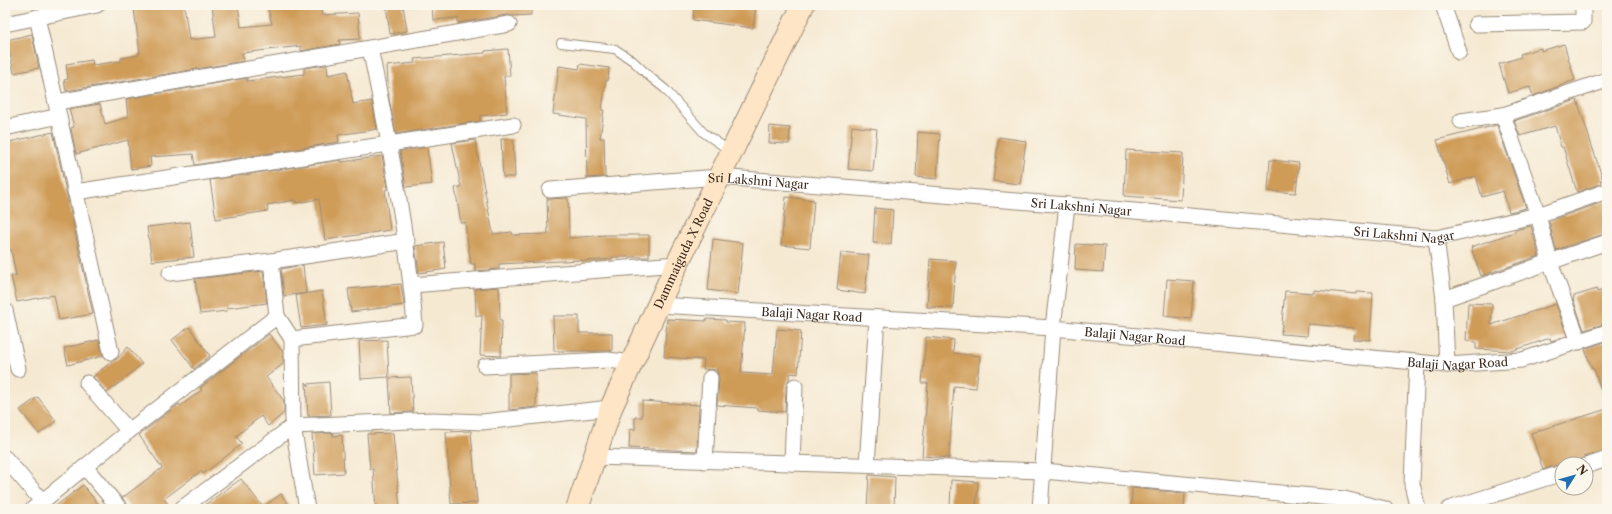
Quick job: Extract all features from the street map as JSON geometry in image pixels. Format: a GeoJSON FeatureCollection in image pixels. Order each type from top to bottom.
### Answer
{"type":"FeatureCollection","features":[{"type":"Feature","properties":{"kind":"street"},"geometry":{"type":"LineString","coordinates":[[5,24],[97,5]]}},
{"type":"Feature","properties":{"kind":"street","name":"Dammaiguda X Road"},"geometry":{"type":"LineString","coordinates":[[577,509],[611,408],[677,264],[803,5]]}},
{"type":"Feature","properties":{"kind":"street"},"geometry":{"type":"LineString","coordinates":[[1443,5],[1459,52]]}},
{"type":"Feature","properties":{"kind":"street"},"geometry":{"type":"LineString","coordinates":[[1476,24],[1583,22],[1583,5]]}},
{"type":"Feature","properties":{"kind":"street"},"geometry":{"type":"LineString","coordinates":[[37,17],[111,352]]}},
{"type":"Feature","properties":{"kind":"street"},"geometry":{"type":"LineString","coordinates":[[5,128],[58,109],[370,48],[509,24]]}},
{"type":"Feature","properties":{"kind":"street"},"geometry":{"type":"LineString","coordinates":[[292,339],[416,324],[406,241],[390,144],[370,48]]}},
{"type":"Feature","properties":{"kind":"street"},"geometry":{"type":"LineString","coordinates":[[1461,121],[1503,115],[1607,80]]}},
{"type":"Feature","properties":{"kind":"street"},"geometry":{"type":"LineString","coordinates":[[1503,115],[1538,215],[1550,262],[1579,342]]}},
{"type":"Feature","properties":{"kind":"street"},"geometry":{"type":"LineString","coordinates":[[75,192],[513,125]]}},
{"type":"Feature","properties":{"kind":"street","name":"Sri Lakshni Nagar"},"geometry":{"type":"LineString","coordinates":[[550,190],[719,177],[1067,205],[1436,238],[1538,215],[1607,191]]}},
{"type":"Feature","properties":{"kind":"street"},"geometry":{"type":"LineString","coordinates":[[1040,509],[1044,471],[1053,328],[1067,205]]}},
{"type":"Feature","properties":{"kind":"street"},"geometry":{"type":"LineString","coordinates":[[1436,238],[1444,299],[1447,364]]}},
{"type":"Feature","properties":{"kind":"street"},"geometry":{"type":"LineString","coordinates":[[170,274],[406,241]]}},
{"type":"Feature","properties":{"kind":"street"},"geometry":{"type":"LineString","coordinates":[[1444,299],[1607,242]]}},
{"type":"Feature","properties":{"kind":"street"},"geometry":{"type":"LineString","coordinates":[[271,261],[277,316],[292,339],[293,426],[307,509]]}},
{"type":"Feature","properties":{"kind":"street"},"geometry":{"type":"LineString","coordinates":[[412,285],[677,264]]}},
{"type":"Feature","properties":{"kind":"street","name":"Balaji Nagar Road"},"geometry":{"type":"LineString","coordinates":[[658,305],[1053,328],[1447,364],[1522,360],[1607,332]]}},
{"type":"Feature","properties":{"kind":"street"},"geometry":{"type":"LineString","coordinates":[[5,310],[18,369]]}},
{"type":"Feature","properties":{"kind":"street"},"geometry":{"type":"LineString","coordinates":[[5,458],[37,505],[129,431],[277,316]]}},
{"type":"Feature","properties":{"kind":"street"},"geometry":{"type":"LineString","coordinates":[[867,466],[877,318]]}},
{"type":"Feature","properties":{"kind":"street"},"geometry":{"type":"LineString","coordinates":[[484,366],[608,360],[632,363]]}},
{"type":"Feature","properties":{"kind":"street"},"geometry":{"type":"LineString","coordinates":[[1417,362],[1412,484],[1418,509]]}},
{"type":"Feature","properties":{"kind":"street"},"geometry":{"type":"LineString","coordinates":[[705,461],[710,378]]}},
{"type":"Feature","properties":{"kind":"street"},"geometry":{"type":"LineString","coordinates":[[87,383],[129,431]]}},
{"type":"Feature","properties":{"kind":"street"},"geometry":{"type":"LineString","coordinates":[[792,463],[795,386]]}},
{"type":"Feature","properties":{"kind":"street"},"geometry":{"type":"LineString","coordinates":[[181,509],[293,426],[433,420],[482,422],[611,408]]}},
{"type":"Feature","properties":{"kind":"street"},"geometry":{"type":"LineString","coordinates":[[595,458],[1044,471],[1344,499],[1385,509]]}},
{"type":"Feature","properties":{"kind":"street"},"geometry":{"type":"LineString","coordinates":[[1594,463],[1607,459]]}},
{"type":"Feature","properties":{"kind":"street"},"geometry":{"type":"LineString","coordinates":[[85,467],[120,509]]}},
{"type":"Feature","properties":{"kind":"street"},"geometry":{"type":"LineString","coordinates":[[1449,509],[1554,476]]}},
{"type":"Feature","properties":{"kind":"lane"},"geometry":{"type":"LineString","coordinates":[[561,42],[615,49],[634,61],[650,77],[665,88],[704,133],[731,152]]}},
{"type":"Feature","properties":{"kind":"building"},"geometry":{"type":"Polygon","coordinates":[[[167,5],[184,5],[189,40],[216,37],[212,5],[238,5],[241,27],[272,24],[267,5],[320,5],[322,15],[358,13],[360,39],[339,40],[340,44],[301,51],[301,46],[242,53],[244,61],[66,91],[64,80],[68,79],[66,64],[92,60],[93,65],[121,61],[121,58],[139,55],[138,53],[140,53],[134,9],[167,5]]]}},
{"type":"Feature","properties":{"kind":"building"},"geometry":{"type":"Polygon","coordinates":[[[386,5],[403,5],[407,31],[390,34],[386,5]]]}},
{"type":"Feature","properties":{"kind":"building"},"geometry":{"type":"Polygon","coordinates":[[[432,5],[531,5],[531,15],[507,15],[458,23],[458,18],[433,20],[432,5]]]}},
{"type":"Feature","properties":{"kind":"building"},"geometry":{"type":"Polygon","coordinates":[[[694,5],[756,5],[753,28],[693,20],[694,5]]]}},
{"type":"Feature","properties":{"kind":"building"},"geometry":{"type":"Polygon","coordinates":[[[32,34],[39,68],[14,73],[7,40],[32,34]]]}},
{"type":"Feature","properties":{"kind":"building"},"geometry":{"type":"Polygon","coordinates":[[[1564,44],[1575,80],[1533,96],[1530,87],[1508,93],[1499,64],[1521,57],[1520,54],[1541,48],[1541,51],[1564,44]]]}},
{"type":"Feature","properties":{"kind":"building"},"geometry":{"type":"Polygon","coordinates":[[[508,49],[510,76],[504,76],[507,113],[480,116],[480,121],[396,134],[389,99],[387,66],[415,63],[414,59],[485,53],[485,51],[508,49]]]}},
{"type":"Feature","properties":{"kind":"building"},"geometry":{"type":"Polygon","coordinates":[[[580,64],[609,68],[602,110],[604,110],[600,138],[604,138],[605,177],[587,178],[586,119],[553,114],[559,66],[579,69],[580,64]]]}},
{"type":"Feature","properties":{"kind":"building"},"geometry":{"type":"Polygon","coordinates":[[[327,65],[328,75],[347,71],[353,104],[372,101],[377,129],[338,135],[339,142],[195,165],[193,154],[150,157],[151,166],[131,169],[128,140],[76,154],[71,128],[74,127],[69,109],[100,104],[105,124],[128,117],[126,99],[247,78],[247,81],[304,74],[304,68],[327,65]]]}},
{"type":"Feature","properties":{"kind":"building"},"geometry":{"type":"Polygon","coordinates":[[[1577,100],[1603,180],[1600,181],[1601,184],[1577,192],[1555,126],[1520,136],[1514,121],[1577,100]]]}},
{"type":"Feature","properties":{"kind":"building"},"geometry":{"type":"Polygon","coordinates":[[[1497,125],[1526,208],[1509,212],[1503,191],[1482,197],[1476,176],[1450,184],[1437,140],[1497,125]]]}},
{"type":"Feature","properties":{"kind":"building"},"geometry":{"type":"Polygon","coordinates":[[[770,126],[790,128],[789,144],[769,143],[770,126]]]}},
{"type":"Feature","properties":{"kind":"building"},"geometry":{"type":"Polygon","coordinates":[[[852,126],[877,129],[873,171],[848,169],[852,126]]]}},
{"type":"Feature","properties":{"kind":"building"},"geometry":{"type":"Polygon","coordinates":[[[53,132],[93,314],[59,320],[54,295],[17,302],[11,276],[16,276],[11,249],[5,250],[5,143],[53,132]]]}},
{"type":"Feature","properties":{"kind":"building"},"geometry":{"type":"Polygon","coordinates":[[[918,132],[940,134],[937,179],[916,177],[918,132]]]}},
{"type":"Feature","properties":{"kind":"building"},"geometry":{"type":"Polygon","coordinates":[[[999,137],[1026,141],[1020,184],[993,181],[999,137]]]}},
{"type":"Feature","properties":{"kind":"building"},"geometry":{"type":"Polygon","coordinates":[[[501,139],[513,139],[515,177],[503,177],[501,139]]]}},
{"type":"Feature","properties":{"kind":"building"},"geometry":{"type":"Polygon","coordinates":[[[475,140],[493,234],[512,232],[513,235],[548,234],[547,199],[568,198],[569,238],[605,235],[649,235],[649,257],[612,257],[612,259],[600,260],[499,264],[499,269],[475,271],[475,264],[471,264],[465,222],[461,223],[455,188],[461,187],[452,143],[475,140]]]}},
{"type":"Feature","properties":{"kind":"building"},"geometry":{"type":"Polygon","coordinates":[[[427,147],[432,184],[406,187],[400,151],[427,147]]]}},
{"type":"Feature","properties":{"kind":"building"},"geometry":{"type":"Polygon","coordinates":[[[1126,150],[1183,153],[1181,200],[1124,196],[1126,150]]]}},
{"type":"Feature","properties":{"kind":"building"},"geometry":{"type":"Polygon","coordinates":[[[382,156],[388,189],[385,190],[390,230],[325,240],[319,199],[296,203],[295,200],[267,205],[268,211],[216,219],[210,180],[341,160],[342,162],[382,156]]]}},
{"type":"Feature","properties":{"kind":"building"},"geometry":{"type":"Polygon","coordinates":[[[1270,160],[1299,163],[1296,193],[1268,191],[1270,160]]]}},
{"type":"Feature","properties":{"kind":"building"},"geometry":{"type":"Polygon","coordinates":[[[786,197],[814,200],[810,248],[781,245],[786,197]]]}},
{"type":"Feature","properties":{"kind":"building"},"geometry":{"type":"Polygon","coordinates":[[[1606,201],[1607,233],[1556,250],[1549,221],[1606,201]]]}},
{"type":"Feature","properties":{"kind":"building"},"geometry":{"type":"Polygon","coordinates":[[[875,208],[893,210],[891,244],[873,243],[875,208]]]}},
{"type":"Feature","properties":{"kind":"building"},"geometry":{"type":"Polygon","coordinates":[[[190,222],[194,257],[152,261],[147,227],[190,222]]]}},
{"type":"Feature","properties":{"kind":"building"},"geometry":{"type":"Polygon","coordinates":[[[1531,226],[1539,256],[1481,276],[1471,247],[1515,232],[1515,230],[1531,226]]]}},
{"type":"Feature","properties":{"kind":"building"},"geometry":{"type":"Polygon","coordinates":[[[713,239],[743,243],[738,294],[708,290],[713,239]]]}},
{"type":"Feature","properties":{"kind":"building"},"geometry":{"type":"Polygon","coordinates":[[[443,242],[446,269],[419,273],[415,246],[443,242]]]}},
{"type":"Feature","properties":{"kind":"building"},"geometry":{"type":"Polygon","coordinates":[[[1076,244],[1105,246],[1103,272],[1075,270],[1076,244]]]}},
{"type":"Feature","properties":{"kind":"building"},"geometry":{"type":"Polygon","coordinates":[[[841,252],[869,255],[865,294],[837,290],[841,252]]]}},
{"type":"Feature","properties":{"kind":"building"},"geometry":{"type":"Polygon","coordinates":[[[930,259],[956,261],[953,308],[927,307],[930,259]]]}},
{"type":"Feature","properties":{"kind":"building"},"geometry":{"type":"Polygon","coordinates":[[[303,265],[306,293],[284,296],[281,269],[303,265]]]}},
{"type":"Feature","properties":{"kind":"building"},"geometry":{"type":"Polygon","coordinates":[[[263,271],[267,303],[227,308],[227,311],[200,314],[195,279],[263,271]]]}},
{"type":"Feature","properties":{"kind":"building"},"geometry":{"type":"Polygon","coordinates":[[[1167,279],[1194,281],[1191,319],[1164,316],[1167,279]]]}},
{"type":"Feature","properties":{"kind":"building"},"geometry":{"type":"Polygon","coordinates":[[[401,284],[404,305],[351,312],[348,289],[401,284]]]}},
{"type":"Feature","properties":{"kind":"building"},"geometry":{"type":"Polygon","coordinates":[[[499,287],[500,320],[502,320],[501,356],[480,355],[482,316],[476,316],[475,289],[499,287]]]}},
{"type":"Feature","properties":{"kind":"building"},"geometry":{"type":"Polygon","coordinates":[[[1597,289],[1597,292],[1607,289],[1607,323],[1584,330],[1573,299],[1574,296],[1597,289]]]}},
{"type":"Feature","properties":{"kind":"building"},"geometry":{"type":"Polygon","coordinates":[[[1314,290],[1356,294],[1356,292],[1373,293],[1370,340],[1353,339],[1354,328],[1308,324],[1307,336],[1281,334],[1285,291],[1314,293],[1314,290]]]}},
{"type":"Feature","properties":{"kind":"building"},"geometry":{"type":"Polygon","coordinates":[[[322,291],[327,325],[301,328],[296,295],[322,291]]]}},
{"type":"Feature","properties":{"kind":"building"},"geometry":{"type":"Polygon","coordinates":[[[1468,303],[1492,304],[1491,325],[1556,304],[1567,336],[1551,341],[1550,338],[1512,351],[1476,349],[1476,342],[1466,341],[1468,303]]]}},
{"type":"Feature","properties":{"kind":"building"},"geometry":{"type":"Polygon","coordinates":[[[553,316],[579,316],[579,333],[612,333],[612,351],[554,351],[553,316]]]}},
{"type":"Feature","properties":{"kind":"building"},"geometry":{"type":"Polygon","coordinates":[[[667,319],[706,321],[706,319],[726,320],[726,322],[745,323],[741,373],[773,375],[777,329],[801,331],[798,374],[790,373],[786,386],[785,412],[758,410],[758,408],[717,405],[719,379],[717,370],[703,369],[704,360],[664,357],[667,319]]]}},
{"type":"Feature","properties":{"kind":"building"},"geometry":{"type":"Polygon","coordinates":[[[189,327],[210,356],[194,369],[172,340],[189,327]]]}},
{"type":"Feature","properties":{"kind":"building"},"geometry":{"type":"Polygon","coordinates":[[[269,334],[283,352],[283,364],[266,377],[284,401],[284,413],[268,426],[261,416],[236,436],[242,444],[203,474],[201,471],[164,499],[172,509],[129,509],[122,498],[162,468],[139,435],[179,404],[180,406],[202,390],[200,388],[269,334]]]}},
{"type":"Feature","properties":{"kind":"building"},"geometry":{"type":"Polygon","coordinates":[[[926,337],[954,340],[953,353],[980,356],[976,388],[954,386],[949,458],[922,456],[928,383],[922,383],[926,337]]]}},
{"type":"Feature","properties":{"kind":"building"},"geometry":{"type":"Polygon","coordinates":[[[99,340],[103,356],[68,365],[64,348],[99,340]]]}},
{"type":"Feature","properties":{"kind":"building"},"geometry":{"type":"Polygon","coordinates":[[[387,340],[389,377],[361,379],[359,341],[387,340]]]}},
{"type":"Feature","properties":{"kind":"building"},"geometry":{"type":"Polygon","coordinates":[[[1607,341],[1607,399],[1604,399],[1594,369],[1592,369],[1585,349],[1607,341]]]}},
{"type":"Feature","properties":{"kind":"building"},"geometry":{"type":"Polygon","coordinates":[[[128,347],[142,364],[107,393],[93,377],[112,361],[117,359],[128,347]]]}},
{"type":"Feature","properties":{"kind":"building"},"geometry":{"type":"Polygon","coordinates":[[[536,373],[536,407],[509,410],[509,374],[536,373]]]}},
{"type":"Feature","properties":{"kind":"building"},"geometry":{"type":"Polygon","coordinates":[[[411,377],[413,412],[391,413],[389,378],[411,377]]]}},
{"type":"Feature","properties":{"kind":"building"},"geometry":{"type":"Polygon","coordinates":[[[306,382],[309,386],[308,384],[329,382],[331,415],[308,416],[306,382]]]}},
{"type":"Feature","properties":{"kind":"building"},"geometry":{"type":"Polygon","coordinates":[[[38,397],[56,421],[39,434],[20,410],[38,397]]]}},
{"type":"Feature","properties":{"kind":"building"},"geometry":{"type":"Polygon","coordinates":[[[642,401],[699,405],[697,451],[629,448],[630,429],[635,430],[635,417],[642,417],[642,401]]]}},
{"type":"Feature","properties":{"kind":"building"},"geometry":{"type":"Polygon","coordinates":[[[1607,409],[1607,450],[1586,456],[1554,456],[1554,466],[1543,470],[1531,433],[1607,409]]]}},
{"type":"Feature","properties":{"kind":"building"},"geometry":{"type":"Polygon","coordinates":[[[471,431],[477,503],[451,504],[446,432],[471,431]]]}},
{"type":"Feature","properties":{"kind":"building"},"geometry":{"type":"Polygon","coordinates":[[[333,433],[333,436],[342,435],[344,473],[315,475],[312,434],[333,433]]]}},
{"type":"Feature","properties":{"kind":"building"},"geometry":{"type":"Polygon","coordinates":[[[393,433],[400,508],[376,509],[373,469],[370,469],[367,434],[393,433]]]}},
{"type":"Feature","properties":{"kind":"building"},"geometry":{"type":"Polygon","coordinates":[[[869,475],[895,477],[894,509],[867,509],[869,475]]]}},
{"type":"Feature","properties":{"kind":"building"},"geometry":{"type":"Polygon","coordinates":[[[241,479],[263,507],[281,494],[292,509],[199,509],[241,479]]]}},
{"type":"Feature","properties":{"kind":"building"},"geometry":{"type":"Polygon","coordinates":[[[951,480],[978,482],[976,509],[950,509],[951,480]]]}},
{"type":"Feature","properties":{"kind":"building"},"geometry":{"type":"Polygon","coordinates":[[[83,485],[102,509],[52,509],[83,485]]]}},
{"type":"Feature","properties":{"kind":"building"},"geometry":{"type":"Polygon","coordinates":[[[1132,488],[1185,493],[1184,509],[1131,509],[1132,488]]]}}]}
